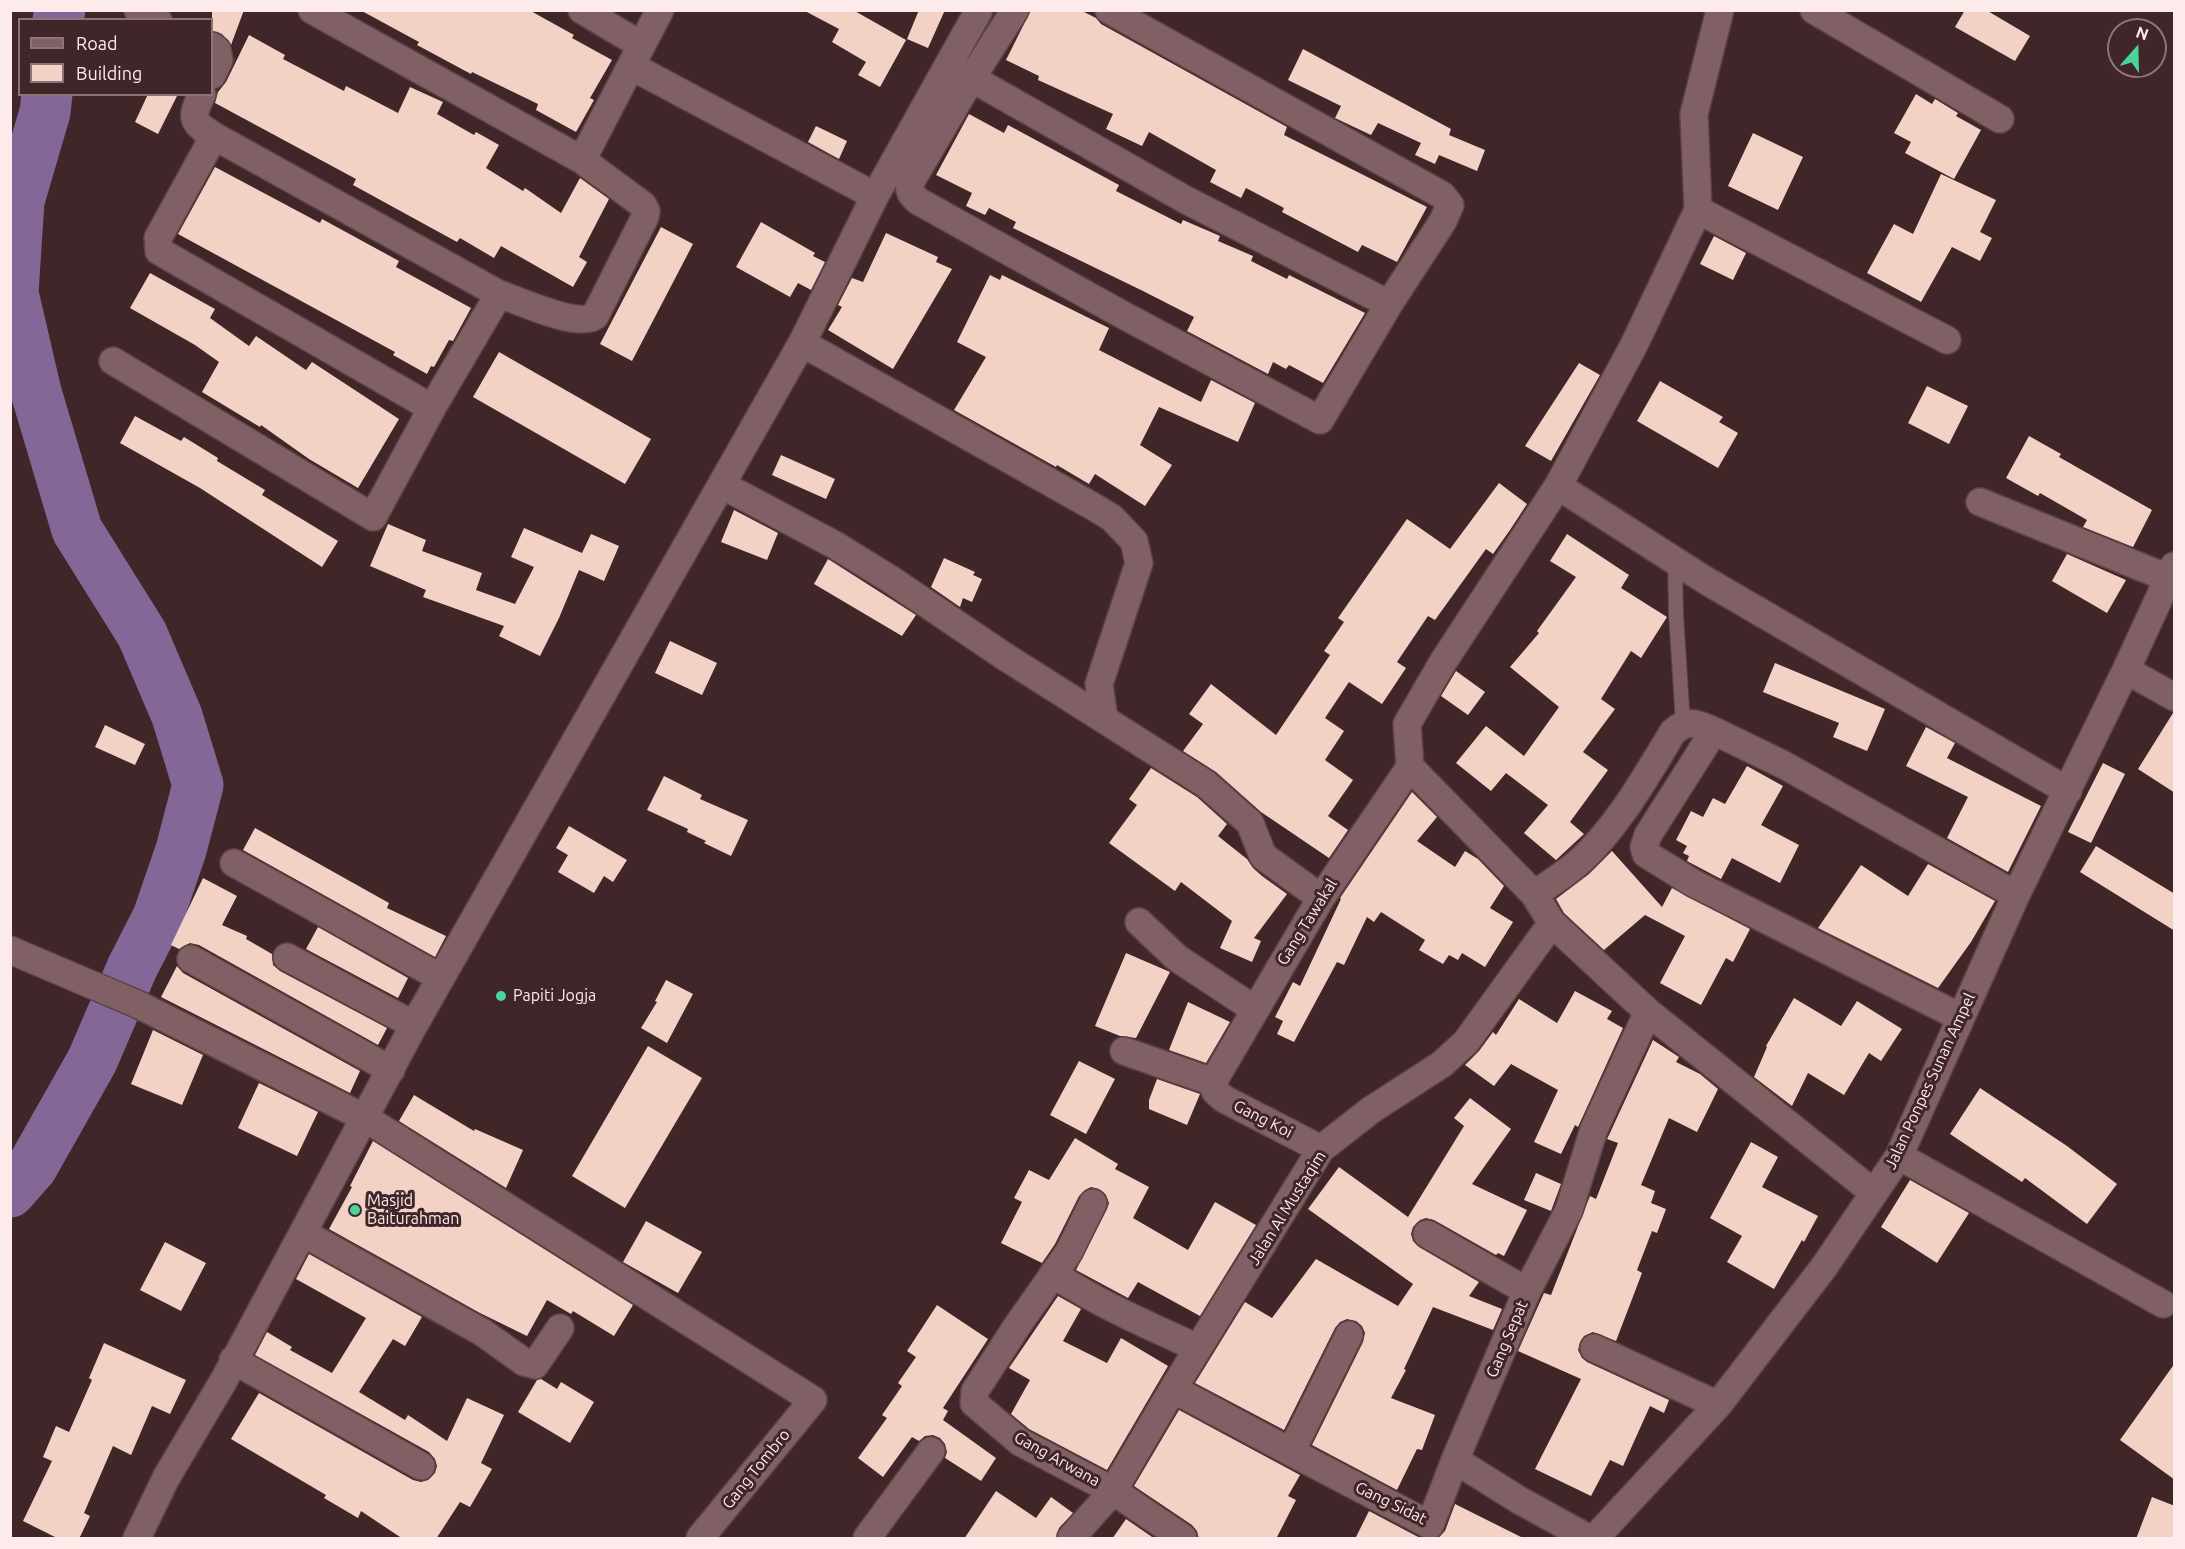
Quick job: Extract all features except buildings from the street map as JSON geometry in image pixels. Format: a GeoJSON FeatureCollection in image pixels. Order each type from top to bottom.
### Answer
{"type":"FeatureCollection","features":[{"type":"Feature","properties":{"kind":"street"},"geometry":{"type":"LineString","coordinates":[[138,10],[154,18]]}},
{"type":"Feature","properties":{"kind":"street"},"geometry":{"type":"LineString","coordinates":[[201,96],[194,110],[194,118],[197,125],[214,136],[499,294],[572,319],[585,320],[595,316],[645,217],[644,205],[582,160],[312,10]]}},
{"type":"Feature","properties":{"kind":"street"},"geometry":{"type":"LineString","coordinates":[[582,10],[636,56],[875,196]]}},
{"type":"Feature","properties":{"kind":"street"},"geometry":{"type":"LineString","coordinates":[[582,160],[660,10]]}},
{"type":"Feature","properties":{"kind":"street"},"geometry":{"type":"LineString","coordinates":[[979,10],[960,72],[910,183],[911,195],[1123,315],[1320,420],[1389,304],[1443,221],[1450,205],[1442,195],[1109,10]]}},
{"type":"Feature","properties":{"kind":"street"},"geometry":{"type":"LineString","coordinates":[[137,1539],[166,1478],[193,1435],[414,1025],[802,343],[875,196],[960,72],[1015,10]]}},
{"type":"Feature","properties":{"kind":"street"},"geometry":{"type":"LineString","coordinates":[[1720,10],[1694,114],[1698,210],[1634,345],[1558,486],[1443,662],[1407,724],[1410,767],[1534,894],[1551,923],[1648,1012],[1874,1193]]}},
{"type":"Feature","properties":{"kind":"street"},"geometry":{"type":"LineString","coordinates":[[1814,10],[2000,119]]}},
{"type":"Feature","properties":{"kind":"street"},"geometry":{"type":"LineString","coordinates":[[960,72],[1186,200],[1389,304]]}},
{"type":"Feature","properties":{"kind":"street"},"geometry":{"type":"LineString","coordinates":[[214,136],[158,238],[159,251],[432,408]]}},
{"type":"Feature","properties":{"kind":"street"},"geometry":{"type":"LineString","coordinates":[[1698,210],[1947,340]]}},
{"type":"Feature","properties":{"kind":"street"},"geometry":{"type":"LineString","coordinates":[[113,361],[373,517],[432,408],[499,294]]}},
{"type":"Feature","properties":{"kind":"street"},"geometry":{"type":"LineString","coordinates":[[802,343],[1095,507],[1112,518],[1134,541],[1139,563],[1099,684],[1104,719]]}},
{"type":"Feature","properties":{"kind":"street"},"geometry":{"type":"LineString","coordinates":[[722,485],[835,545],[1206,784],[1250,823],[1263,856],[1321,898]]}},
{"type":"Feature","properties":{"kind":"street"},"geometry":{"type":"LineString","coordinates":[[1558,486],[1675,561],[2068,791]]}},
{"type":"Feature","properties":{"kind":"street"},"geometry":{"type":"LineString","coordinates":[[1980,502],[2171,572]]}},
{"type":"Feature","properties":{"kind":"street","name":"Jalan Ponpes Sunan Ampel"},"geometry":{"type":"LineString","coordinates":[[1595,1539],[1718,1406],[1824,1267],[1899,1156],[2016,895],[2068,791],[2171,572]]}},
{"type":"Feature","properties":{"kind":"street"},"geometry":{"type":"LineString","coordinates":[[2126,670],[2175,697]]}},
{"type":"Feature","properties":{"kind":"street"},"geometry":{"type":"LineString","coordinates":[[1534,894],[1580,861],[1628,804],[1673,732],[1683,724],[1696,723],[1784,765],[2016,895]]}},
{"type":"Feature","properties":{"kind":"street"},"geometry":{"type":"LineString","coordinates":[[1714,731],[1648,835],[1644,847],[1646,854],[1693,883],[1960,1017]]}},
{"type":"Feature","properties":{"kind":"street","name":"Gang Tawakal"},"geometry":{"type":"LineString","coordinates":[[1213,1082],[1321,898],[1410,767]]}},
{"type":"Feature","properties":{"kind":"street"},"geometry":{"type":"LineString","coordinates":[[234,863],[441,978]]}},
{"type":"Feature","properties":{"kind":"street"},"geometry":{"type":"LineString","coordinates":[[1139,922],[1177,958],[1254,1009]]}},
{"type":"Feature","properties":{"kind":"street","name":"Jalan Al Mustaqim"},"geometry":{"type":"LineString","coordinates":[[1071,1539],[1113,1491],[1321,1149],[1371,1110],[1442,1064],[1466,1042],[1551,923]]}},
{"type":"Feature","properties":{"kind":"street"},"geometry":{"type":"LineString","coordinates":[[10,950],[137,1004],[365,1118]]}},
{"type":"Feature","properties":{"kind":"street"},"geometry":{"type":"LineString","coordinates":[[287,957],[414,1025]]}},
{"type":"Feature","properties":{"kind":"street"},"geometry":{"type":"LineString","coordinates":[[191,959],[391,1070]]}},
{"type":"Feature","properties":{"kind":"street"},"geometry":{"type":"LineString","coordinates":[[1527,1291],[1569,1210],[1594,1129],[1648,1012]]}},
{"type":"Feature","properties":{"kind":"street"},"geometry":{"type":"LineString","coordinates":[[1124,1050],[1213,1082]]}},
{"type":"Feature","properties":{"kind":"street","name":"Gang Koi"},"geometry":{"type":"LineString","coordinates":[[1213,1082],[1215,1091],[1224,1099],[1321,1149]]}},
{"type":"Feature","properties":{"kind":"street","name":"Gang Tombro"},"geometry":{"type":"LineString","coordinates":[[365,1118],[813,1400],[700,1539]]}},
{"type":"Feature","properties":{"kind":"street"},"geometry":{"type":"LineString","coordinates":[[1899,1156],[2163,1304]]}},
{"type":"Feature","properties":{"kind":"street"},"geometry":{"type":"LineString","coordinates":[[1093,1203],[1069,1252],[1053,1274],[1133,1319],[1198,1348]]}},
{"type":"Feature","properties":{"kind":"street"},"geometry":{"type":"LineString","coordinates":[[303,1233],[482,1332],[524,1362],[535,1365],[560,1328]]}},
{"type":"Feature","properties":{"kind":"street","name":"Gang Sepat"},"geometry":{"type":"LineString","coordinates":[[1427,1234],[1527,1291],[1455,1460]]}},
{"type":"Feature","properties":{"kind":"street","name":"Gang Arwana"},"geometry":{"type":"LineString","coordinates":[[1053,1274],[975,1391],[974,1403],[1020,1442],[1113,1491],[1183,1539]]}},
{"type":"Feature","properties":{"kind":"street"},"geometry":{"type":"LineString","coordinates":[[1291,1452],[1349,1335]]}},
{"type":"Feature","properties":{"kind":"street"},"geometry":{"type":"LineString","coordinates":[[1594,1348],[1718,1406]]}},
{"type":"Feature","properties":{"kind":"street"},"geometry":{"type":"LineString","coordinates":[[233,1360],[421,1466]]}},
{"type":"Feature","properties":{"kind":"street","name":"Gang Sidat"},"geometry":{"type":"LineString","coordinates":[[1173,1389],[1430,1526],[1455,1460]]}},
{"type":"Feature","properties":{"kind":"street"},"geometry":{"type":"LineString","coordinates":[[867,1539],[931,1450]]}},
{"type":"Feature","properties":{"kind":"street"},"geometry":{"type":"LineString","coordinates":[[1455,1460],[1588,1539]]}},
{"type":"Feature","properties":{"kind":"lane"},"geometry":{"type":"LineString","coordinates":[[1675,561],[1683,724]]}},
{"type":"Feature","properties":{"kind":"waterway"},"geometry":{"type":"LineString","coordinates":[[58,18],[60,10]]}},
{"type":"Feature","properties":{"kind":"waterway"},"geometry":{"type":"LineString","coordinates":[[10,1192],[32,1167],[92,1061],[132,968],[158,917],[181,850],[198,785],[177,716],[142,634],[77,530],[36,392],[13,293],[19,201],[45,112],[47,96]]}},
{"type":"Feature","properties":{"kind":"place","name":"Papiti Jogja"},"geometry":{"type":"Point","coordinates":[501,996]}},
{"type":"Feature","properties":{"kind":"place","name":"Masjid Baiturahman"},"geometry":{"type":"Point","coordinates":[355,1210]}}]}
